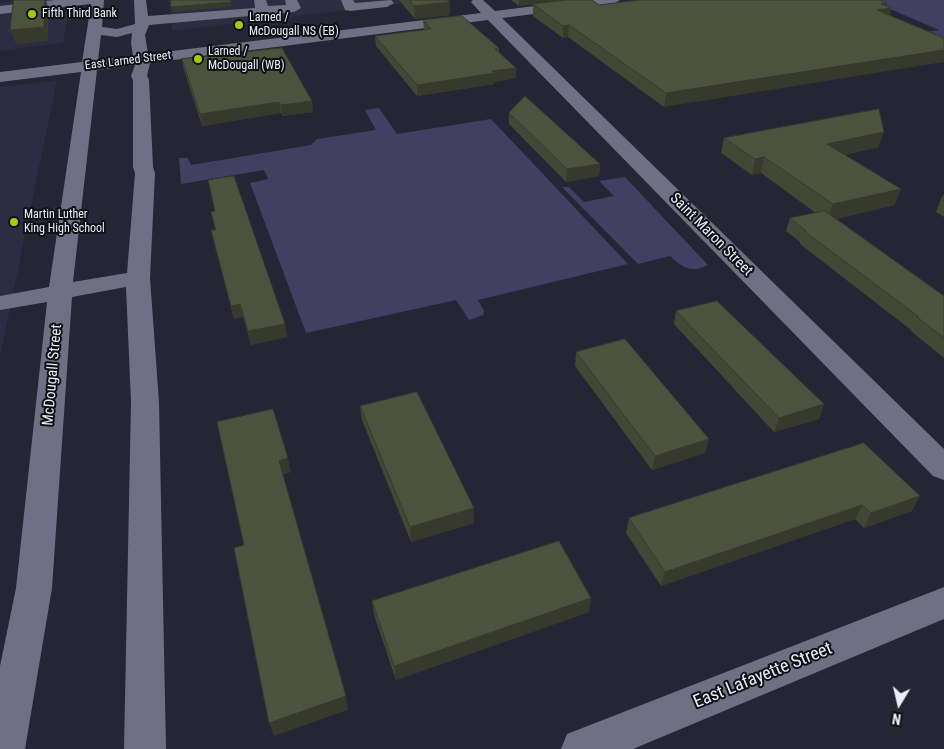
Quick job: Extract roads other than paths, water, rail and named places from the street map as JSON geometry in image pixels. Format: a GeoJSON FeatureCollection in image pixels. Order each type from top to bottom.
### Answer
{"type":"FeatureCollection","features":[{"type":"Feature","properties":{"kind":"street"},"geometry":{"type":"LineString","coordinates":[[0,10],[90,0]]}},
{"type":"Feature","properties":{"kind":"street","name":"McDougall Street"},"geometry":{"type":"LineString","coordinates":[[4,749],[34,588],[60,292],[98,0]]}},
{"type":"Feature","properties":{"kind":"street"},"geometry":{"type":"LineString","coordinates":[[89,61],[117,33],[140,44],[261,6],[294,8],[291,0]]}},
{"type":"Feature","properties":{"kind":"street"},"geometry":{"type":"LineString","coordinates":[[347,0],[350,7],[388,5]]}},
{"type":"Feature","properties":{"kind":"street"},"geometry":{"type":"LineString","coordinates":[[517,0],[517,4],[538,10]]}},
{"type":"Feature","properties":{"kind":"street","name":"East Larned Street"},"geometry":{"type":"LineString","coordinates":[[0,78],[89,61],[140,44],[197,46],[449,21],[483,6],[538,10],[614,0]]}},
{"type":"Feature","properties":{"kind":"street"},"geometry":{"type":"LineString","coordinates":[[345,19],[388,5]]}},
{"type":"Feature","properties":{"kind":"street","name":"Saint Maron Street"},"geometry":{"type":"LineString","coordinates":[[483,6],[944,468]]}},
{"type":"Feature","properties":{"kind":"street"},"geometry":{"type":"LineString","coordinates":[[440,7],[453,13],[449,21]]}},
{"type":"Feature","properties":{"kind":"street"},"geometry":{"type":"LineString","coordinates":[[140,44],[143,167],[145,173],[138,278],[145,402],[145,749]]}},
{"type":"Feature","properties":{"kind":"street"},"geometry":{"type":"LineString","coordinates":[[32,73],[48,63],[47,58],[42,55]]}},
{"type":"Feature","properties":{"kind":"street"},"geometry":{"type":"LineString","coordinates":[[0,303],[138,278]]}},
{"type":"Feature","properties":{"kind":"street","name":"East Lafayette Street"},"geometry":{"type":"LineString","coordinates":[[582,749],[944,603]]}},
{"type":"Feature","properties":{"kind":"place","name":"Fifth Third Bank"},"geometry":{"type":"Point","coordinates":[32,14]}},
{"type":"Feature","properties":{"kind":"place","name":"Larned / McDougall NS (EB)"},"geometry":{"type":"Point","coordinates":[239,25]}},
{"type":"Feature","properties":{"kind":"place","name":"Larned / McDougall (WB)"},"geometry":{"type":"Point","coordinates":[198,59]}},
{"type":"Feature","properties":{"kind":"place","name":"Martin Luther King High School"},"geometry":{"type":"Point","coordinates":[14,222]}}]}
